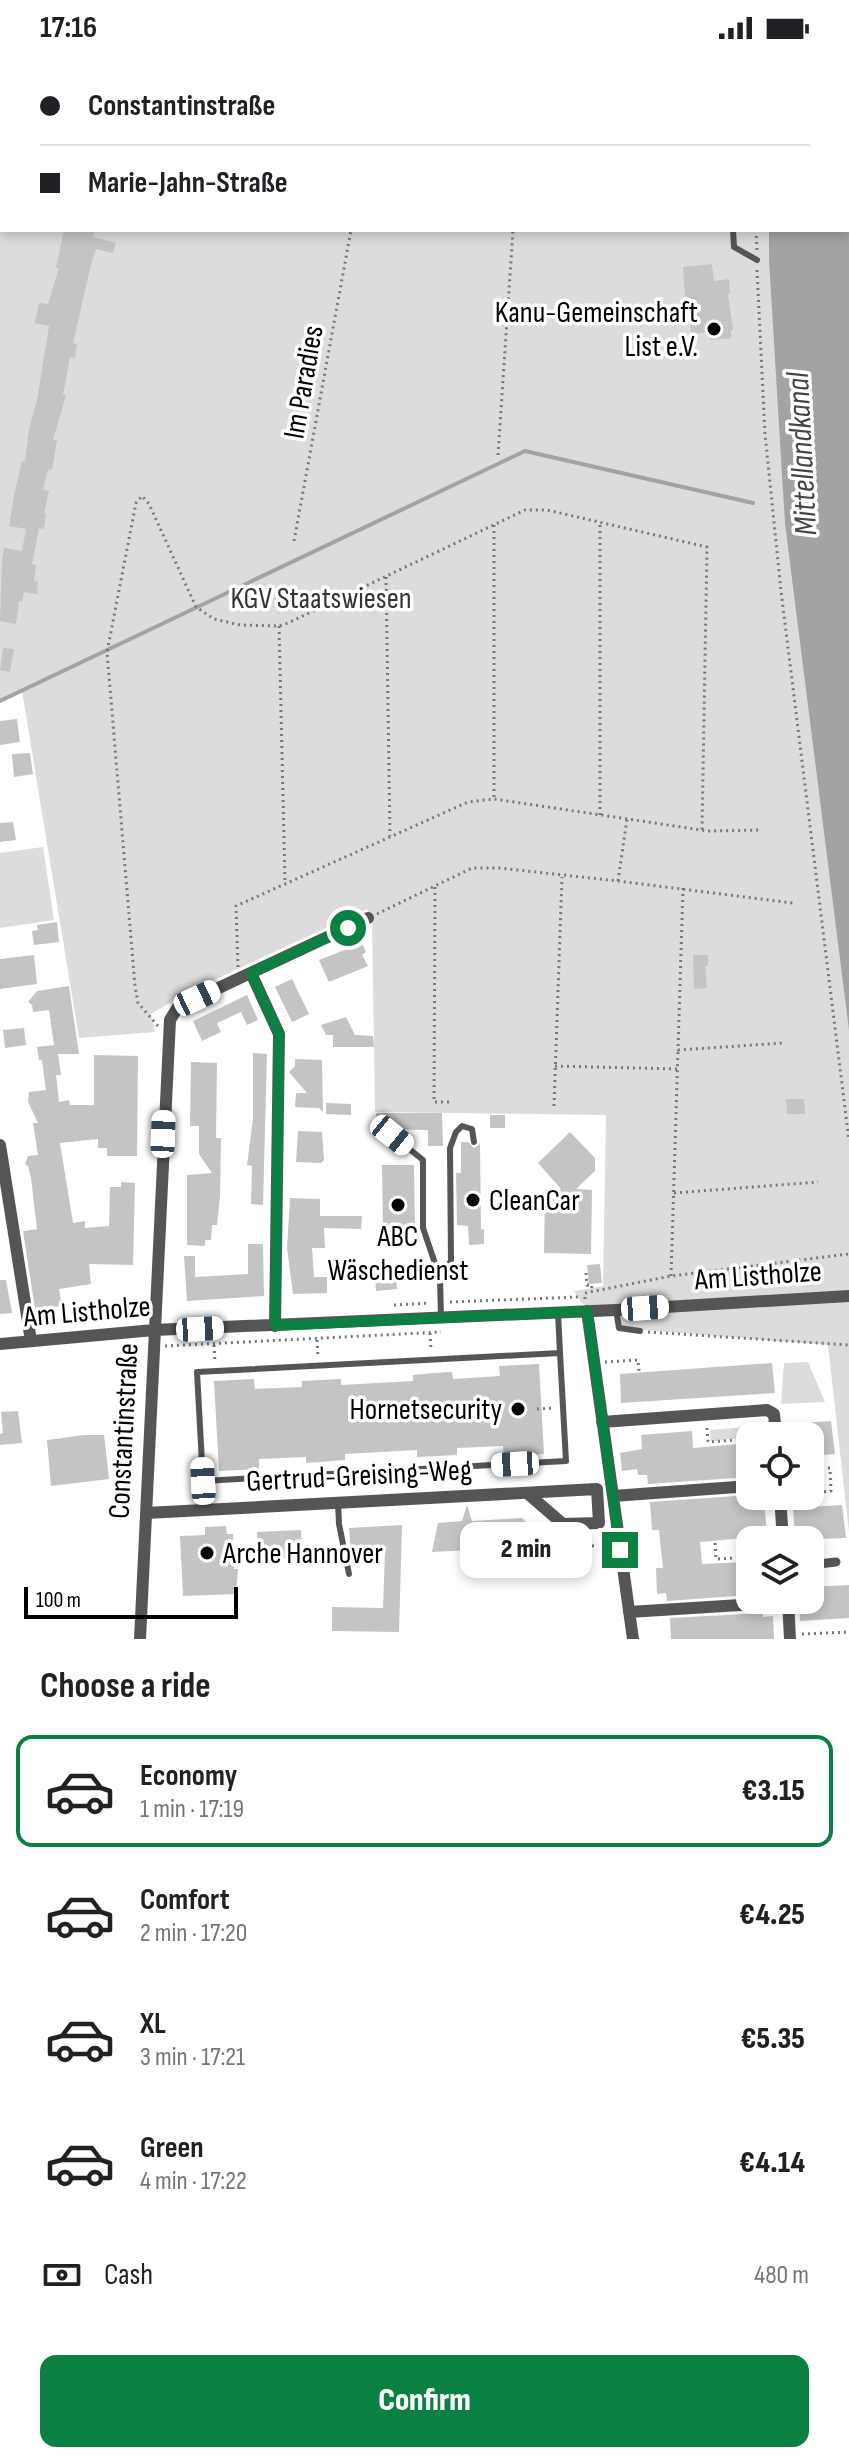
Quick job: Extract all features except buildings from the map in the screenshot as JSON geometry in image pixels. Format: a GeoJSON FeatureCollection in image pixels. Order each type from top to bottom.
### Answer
{"type":"FeatureCollection","features":[{"type":"Feature","properties":{"kind":"street"},"geometry":{"type":"LineString","coordinates":[[167,1033],[178,1007],[368,918]]}},
{"type":"Feature","properties":{"kind":"street"},"geometry":{"type":"LineString","coordinates":[[246,976],[279,1034],[275,1326]]}},
{"type":"Feature","properties":{"kind":"street","name":"Constantinstraße"},"geometry":{"type":"LineString","coordinates":[[140,1639],[167,1033]]}},
{"type":"Feature","properties":{"kind":"street"},"geometry":{"type":"LineString","coordinates":[[0,1145],[31,1341]]}},
{"type":"Feature","properties":{"kind":"street","name":"Am Listholze"},"geometry":{"type":"LineString","coordinates":[[0,1344],[154,1330],[558,1313],[586,1305],[616,1310],[849,1296]]}},
{"type":"Feature","properties":{"kind":"street"},"geometry":{"type":"LineString","coordinates":[[586,1305],[633,1639]]}},
{"type":"Feature","properties":{"kind":"street"},"geometry":{"type":"LineString","coordinates":[[602,1422],[767,1410],[774,1414],[775,1422]]}},
{"type":"Feature","properties":{"kind":"street"},"geometry":{"type":"LineString","coordinates":[[613,1496],[736,1487]]}},
{"type":"Feature","properties":{"kind":"street","name":"Gertrud-Greising-Weg"},"geometry":{"type":"LineString","coordinates":[[146,1513],[597,1489],[599,1523],[563,1524],[527,1493]]}},
{"type":"Feature","properties":{"kind":"street"},"geometry":{"type":"LineString","coordinates":[[824,1563],[836,1562]]}},
{"type":"Feature","properties":{"kind":"street"},"geometry":{"type":"LineString","coordinates":[[629,1612],[736,1605]]}},
{"type":"Feature","properties":{"kind":"street"},"geometry":{"type":"LineString","coordinates":[[789,1614],[790,1637]]}},
{"type":"Feature","properties":{"kind":"lane"},"geometry":{"type":"LineString","coordinates":[[733,232],[734,247],[757,260]]}},
{"type":"Feature","properties":{"kind":"lane"},"geometry":{"type":"LineString","coordinates":[[440,1278],[451,1261],[450,1148],[462,1126],[472,1129],[474,1142]]}},
{"type":"Feature","properties":{"kind":"lane"},"geometry":{"type":"LineString","coordinates":[[392,1135],[423,1160],[423,1228],[440,1278],[441,1318]]}},
{"type":"Feature","properties":{"kind":"lane"},"geometry":{"type":"LineString","coordinates":[[616,1310],[619,1328],[640,1331]]}},
{"type":"Feature","properties":{"kind":"lane"},"geometry":{"type":"LineString","coordinates":[[203,1481],[566,1461],[558,1313]]}},
{"type":"Feature","properties":{"kind":"lane"},"geometry":{"type":"LineString","coordinates":[[204,1510],[197,1372],[560,1353]]}},
{"type":"Feature","properties":{"kind":"lane"},"geometry":{"type":"LineString","coordinates":[[338,1502],[349,1574]]}},
{"type":"Feature","properties":{"kind":"path","name":"Im Paradies"},"geometry":{"type":"LineString","coordinates":[[294,541],[351,232]]}},
{"type":"Feature","properties":{"kind":"path"},"geometry":{"type":"LineString","coordinates":[[498,455],[513,232]]}},
{"type":"Feature","properties":{"kind":"path"},"geometry":{"type":"LineString","coordinates":[[756,232],[765,434],[781,591],[849,1141]]}},
{"type":"Feature","properties":{"kind":"path"},"geometry":{"type":"LineString","coordinates":[[167,1033],[153,1022],[138,1003],[135,986],[107,652],[136,503],[142,496],[149,504],[196,607],[214,619],[240,625],[279,626],[525,510],[547,510],[707,547],[702,830]]}},
{"type":"Feature","properties":{"kind":"path"},"geometry":{"type":"LineString","coordinates":[[600,523],[600,815]]}},
{"type":"Feature","properties":{"kind":"path"},"geometry":{"type":"LineString","coordinates":[[494,525],[494,799]]}},
{"type":"Feature","properties":{"kind":"path"},"geometry":{"type":"LineString","coordinates":[[386,577],[390,836]]}},
{"type":"Feature","properties":{"kind":"path"},"geometry":{"type":"LineString","coordinates":[[279,626],[285,883]]}},
{"type":"Feature","properties":{"kind":"path"},"geometry":{"type":"LineString","coordinates":[[246,976],[238,968],[236,906],[456,806],[494,799],[702,830],[760,830]]}},
{"type":"Feature","properties":{"kind":"path"},"geometry":{"type":"LineString","coordinates":[[618,881],[627,819]]}},
{"type":"Feature","properties":{"kind":"path"},"geometry":{"type":"LineString","coordinates":[[368,918],[472,868],[499,868],[683,888],[793,903]]}},
{"type":"Feature","properties":{"kind":"path"},"geometry":{"type":"LineString","coordinates":[[554,1106],[562,877]]}},
{"type":"Feature","properties":{"kind":"path"},"geometry":{"type":"LineString","coordinates":[[435,886],[434,1102],[451,1102]]}},
{"type":"Feature","properties":{"kind":"path"},"geometry":{"type":"LineString","coordinates":[[671,1276],[683,888]]}},
{"type":"Feature","properties":{"kind":"path"},"geometry":{"type":"LineString","coordinates":[[678,1050],[783,1043]]}},
{"type":"Feature","properties":{"kind":"path"},"geometry":{"type":"LineString","coordinates":[[555,1066],[677,1069]]}},
{"type":"Feature","properties":{"kind":"path"},"geometry":{"type":"LineString","coordinates":[[674,1193],[818,1182]]}},
{"type":"Feature","properties":{"kind":"path"},"geometry":{"type":"LineString","coordinates":[[586,1305],[585,1293],[671,1276],[849,1254]]}},
{"type":"Feature","properties":{"kind":"path"},"geometry":{"type":"LineString","coordinates":[[585,1273],[587,1285],[592,1285],[591,1292]]}},
{"type":"Feature","properties":{"kind":"path"},"geometry":{"type":"LineString","coordinates":[[640,1331],[849,1345]]}},
{"type":"Feature","properties":{"kind":"path"},"geometry":{"type":"LineString","coordinates":[[214,1345],[216,1371]]}},
{"type":"Feature","properties":{"kind":"path"},"geometry":{"type":"LineString","coordinates":[[602,1363],[638,1360],[639,1371]]}},
{"type":"Feature","properties":{"kind":"path"},"geometry":{"type":"LineString","coordinates":[[537,1409],[563,1408]]}},
{"type":"Feature","properties":{"kind":"path"},"geometry":{"type":"LineString","coordinates":[[707,1427],[708,1442],[736,1440]]}},
{"type":"Feature","properties":{"kind":"path"},"geometry":{"type":"LineString","coordinates":[[824,1468],[830,1468],[831,1491],[824,1492]]}},
{"type":"Feature","properties":{"kind":"path"},"geometry":{"type":"LineString","coordinates":[[715,1543],[716,1559],[736,1558]]}},
{"type":"Feature","properties":{"kind":"path"},"geometry":{"type":"LineString","coordinates":[[790,1637],[849,1632]]}},
{"type":"Feature","properties":{"kind":"green space","name":"KGV Staatswiesen"},"geometry":{"type":"Polygon","coordinates":[[[0,232],[771,232],[785,524],[849,1031],[849,1532],[828,1345],[619,1328],[616,1310],[587,1311],[574,1291],[603,1286],[606,1115],[375,1112],[372,920],[367,909],[190,991],[151,1014],[155,1032],[79,1038],[22,691],[0,701],[0,232]]]}},
{"type":"Feature","properties":{"kind":"green space"},"geometry":{"type":"Polygon","coordinates":[[[43,847],[54,920],[0,928],[0,853],[43,847]]]}},
{"type":"Feature","properties":{"kind":"green space"},"geometry":{"type":"Polygon","coordinates":[[[808,1362],[825,1402],[781,1404],[784,1363],[808,1362]]]}},
{"type":"Feature","properties":{"kind":"green space"},"geometry":{"type":"Polygon","coordinates":[[[736,1428],[736,1438],[711,1441],[710,1430],[736,1428]]]}},
{"type":"Feature","properties":{"kind":"water","name":"Mittellandkanal"},"geometry":{"type":"Polygon","coordinates":[[[769,232],[849,232],[849,1031],[785,524],[769,232]]]}},
{"type":"Feature","properties":{"kind":"waterway"},"geometry":{"type":"LineString","coordinates":[[0,701],[525,451],[753,503]]}},
{"type":"Feature","properties":{"kind":"place","name":"Kanu-Gemeinschaft List e.V."},"geometry":{"type":"Point","coordinates":[714,329]}},
{"type":"Feature","properties":{"kind":"place","name":"CleanCar"},"geometry":{"type":"Point","coordinates":[473,1200]}},
{"type":"Feature","properties":{"kind":"place","name":"ABC Wäschedienst"},"geometry":{"type":"Point","coordinates":[398,1205]}},
{"type":"Feature","properties":{"kind":"place","name":"Hornetsecurity"},"geometry":{"type":"Point","coordinates":[518,1409]}},
{"type":"Feature","properties":{"kind":"place","name":"Arche Hannover"},"geometry":{"type":"Point","coordinates":[207,1553]}},
{"type":"Feature","properties":{"kind":"route"},"geometry":{"type":"LineString","coordinates":[[348,928],[251,973],[279,1034],[275,1326],[587,1311],[620,1550]]}}]}
